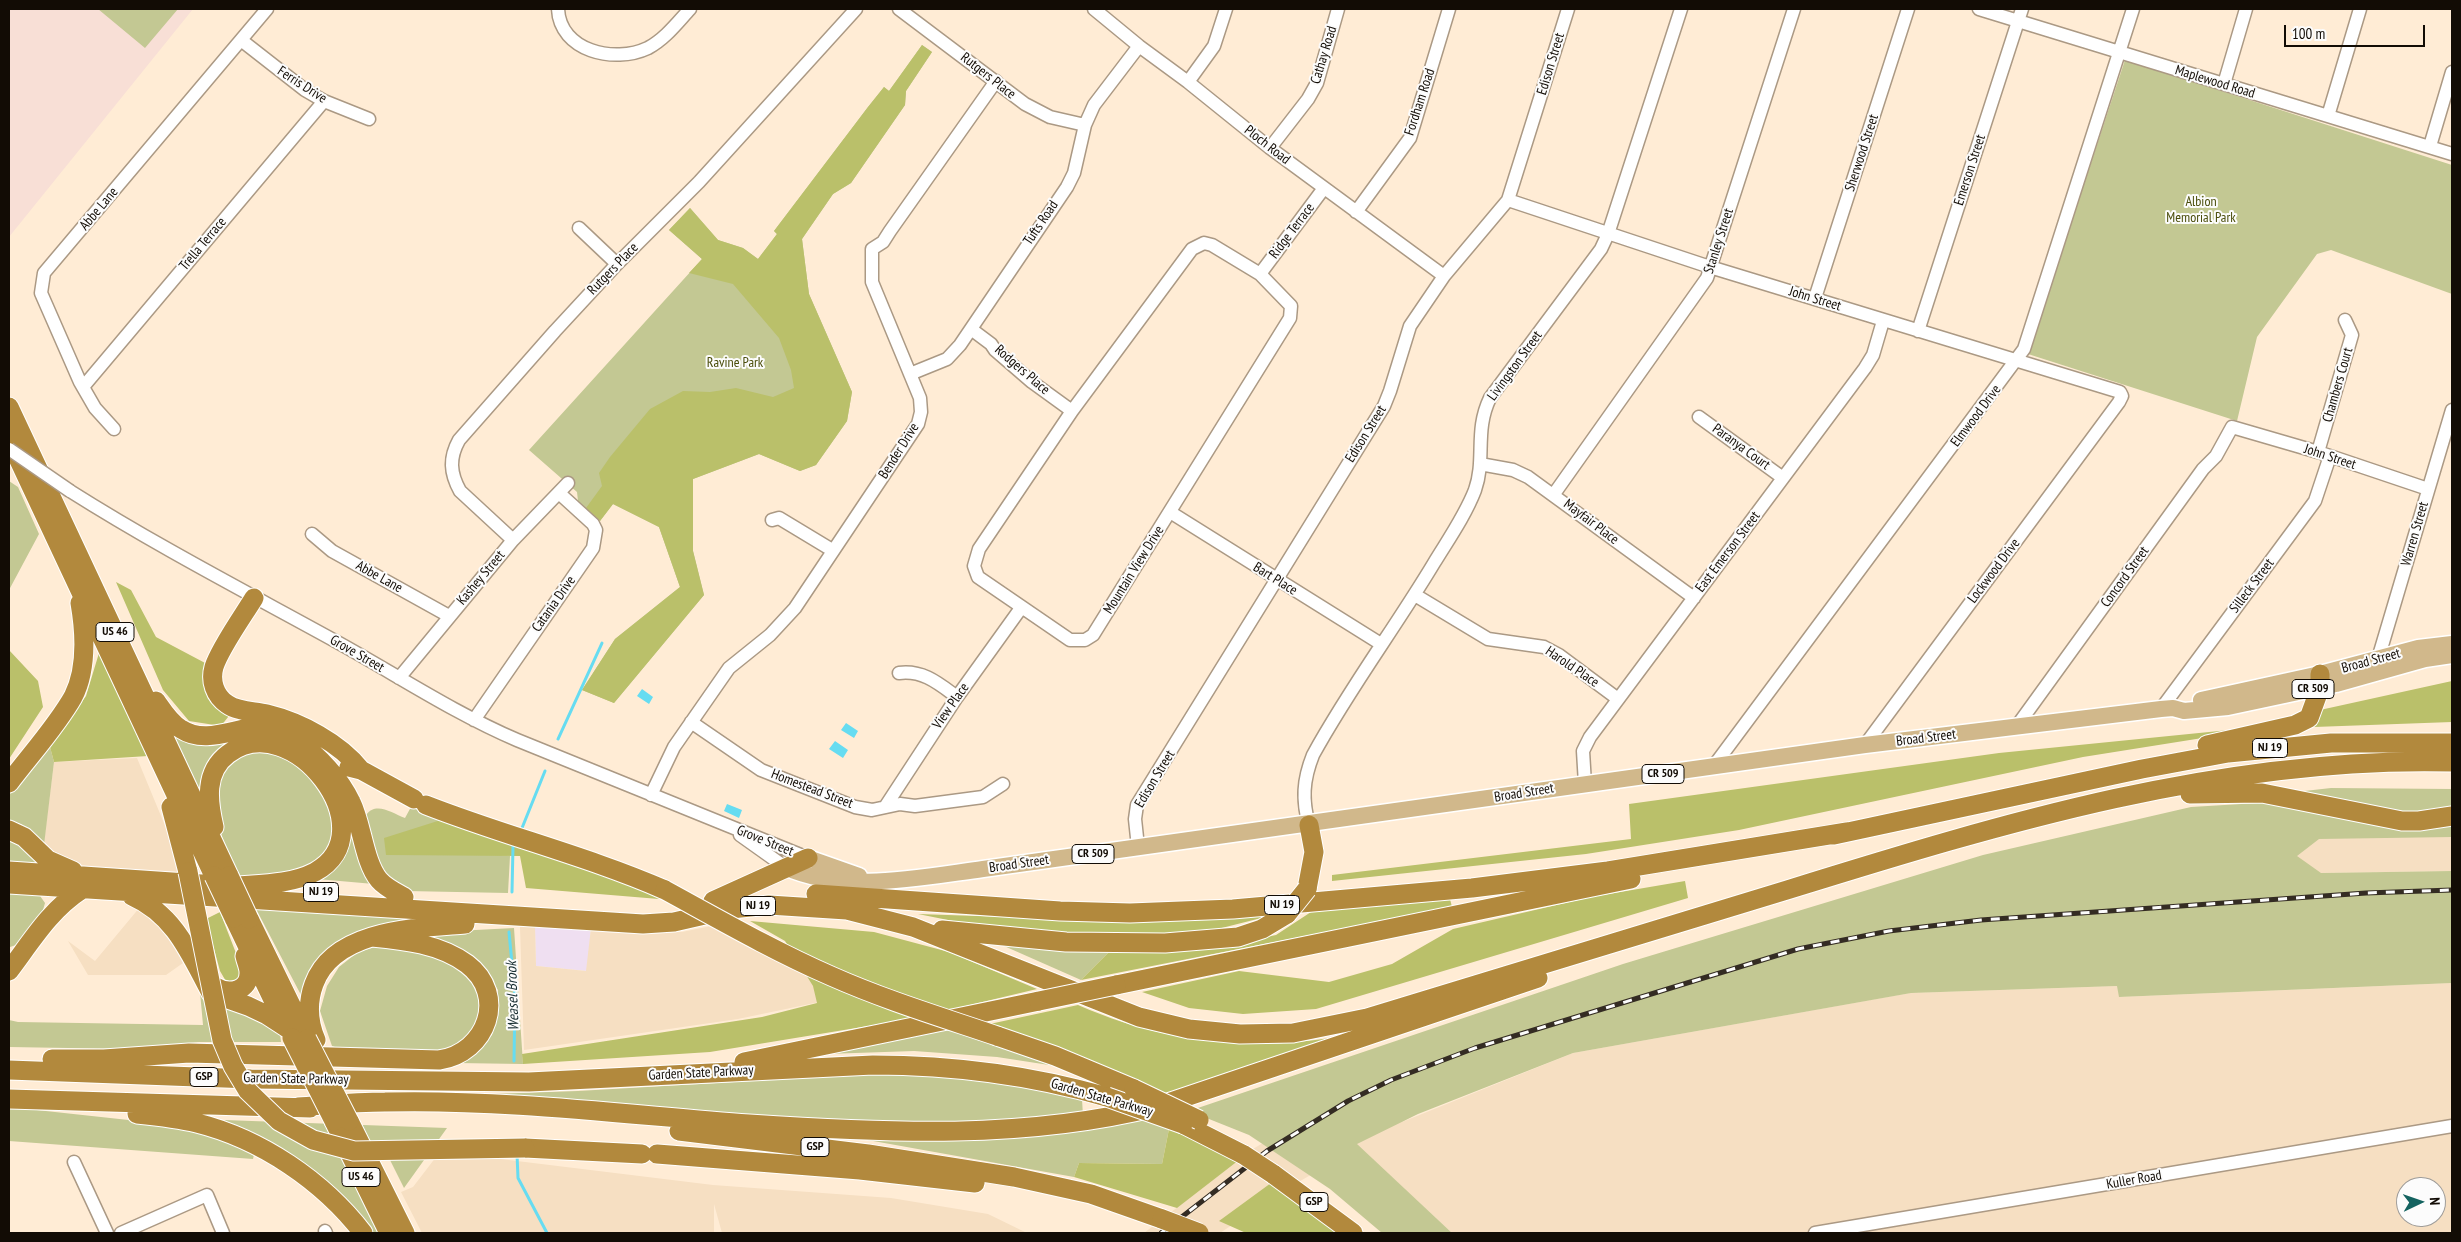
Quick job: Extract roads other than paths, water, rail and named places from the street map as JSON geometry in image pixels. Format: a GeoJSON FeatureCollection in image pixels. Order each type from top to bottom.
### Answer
{"type":"FeatureCollection","features":[{"type":"Feature","properties":{"kind":"highway","name":"US 46"},"geometry":{"type":"LineString","coordinates":[[9,407],[220,858],[241,923],[301,1036],[341,1121],[389,1233]]}},
{"type":"Feature","properties":{"kind":"highway","name":"US 46"},"geometry":{"type":"LineString","coordinates":[[9,439],[136,712],[227,879]]}},
{"type":"Feature","properties":{"kind":"highway"},"geometry":{"type":"LineString","coordinates":[[9,783],[74,696],[82,671],[83,644],[82,612],[77,585]]}},
{"type":"Feature","properties":{"kind":"highway"},"geometry":{"type":"LineString","coordinates":[[254,598],[216,663],[213,680],[219,697],[235,708],[271,715],[309,730],[351,757],[361,770]]}},
{"type":"Feature","properties":{"kind":"highway"},"geometry":{"type":"LineString","coordinates":[[125,654],[159,706],[175,725],[187,733],[209,736],[253,726],[271,728],[289,734],[342,765],[361,770],[420,802],[490,828],[621,871],[665,890],[832,977],[898,1003],[1055,1056],[1134,1089],[1191,1122]]}},
{"type":"Feature","properties":{"kind":"highway"},"geometry":{"type":"LineString","coordinates":[[2090,780],[2161,757],[2295,725],[2309,718],[2320,681]]}},
{"type":"Feature","properties":{"kind":"highway"},"geometry":{"type":"LineString","coordinates":[[136,712],[171,807],[188,872],[224,1047],[248,1091],[279,1121],[313,1140],[354,1151],[525,1148],[650,1154],[860,1170],[1091,1194]]}},
{"type":"Feature","properties":{"kind":"highway"},"geometry":{"type":"LineString","coordinates":[[289,734],[324,763],[340,783],[356,813],[376,875],[386,886],[404,897]]}},
{"type":"Feature","properties":{"kind":"highway","name":"NJ 19"},"geometry":{"type":"LineString","coordinates":[[9,884],[81,890],[117,885],[227,879],[404,897],[652,912],[748,894],[800,893],[1060,911],[1130,913],[1233,909],[1345,901],[1511,884],[1608,871],[1847,832],[2193,759],[2262,749],[2331,743],[2452,743]]}},
{"type":"Feature","properties":{"kind":"highway"},"geometry":{"type":"LineString","coordinates":[[220,858],[208,792],[215,769],[225,756],[247,745],[270,744],[296,754],[320,775],[331,791],[341,818],[341,834],[333,856],[323,867],[310,874],[285,882],[227,879]]}},
{"type":"Feature","properties":{"kind":"highway","name":"NJ 19"},"geometry":{"type":"LineString","coordinates":[[9,871],[199,898],[658,923],[674,922],[747,907],[801,905],[847,910],[913,927],[1139,1017],[1214,1032],[1267,1034],[1319,1029],[1367,1018],[1949,841],[2097,803],[2198,782],[2299,767],[2367,762],[2452,762]]}},
{"type":"Feature","properties":{"kind":"highway"},"geometry":{"type":"LineString","coordinates":[[2097,803],[2192,794],[2243,792],[2285,797],[2387,820],[2418,821],[2452,816]]}},
{"type":"Feature","properties":{"kind":"highway"},"geometry":{"type":"LineString","coordinates":[[913,927],[1066,942],[1165,943],[1238,937],[1262,929],[1287,914],[1308,889],[1314,852],[1309,825]]}},
{"type":"Feature","properties":{"kind":"highway"},"geometry":{"type":"LineString","coordinates":[[9,830],[20,834],[56,865],[117,885],[152,905],[179,934],[211,993],[267,1015],[301,1036],[311,1026],[309,1008],[312,988],[321,969],[341,950],[372,937],[409,929],[536,917]]}},
{"type":"Feature","properties":{"kind":"highway"},"geometry":{"type":"LineString","coordinates":[[684,1074],[1506,906],[1847,832]]}},
{"type":"Feature","properties":{"kind":"highway"},"geometry":{"type":"LineString","coordinates":[[713,901],[750,886],[785,867],[808,858]]}},
{"type":"Feature","properties":{"kind":"highway"},"geometry":{"type":"LineString","coordinates":[[9,954],[18,948],[47,908],[45,895],[32,886]]}},
{"type":"Feature","properties":{"kind":"highway"},"geometry":{"type":"LineString","coordinates":[[9,970],[53,913],[65,900],[81,890]]}},
{"type":"Feature","properties":{"kind":"highway"},"geometry":{"type":"LineString","coordinates":[[179,934],[178,913],[183,906],[199,898]]}},
{"type":"Feature","properties":{"kind":"highway"},"geometry":{"type":"LineString","coordinates":[[298,1107],[386,1102],[482,1104],[851,1131],[1024,1129],[1087,1122],[1159,1106],[1238,1081],[1592,960],[1751,901]]}},
{"type":"Feature","properties":{"kind":"highway"},"geometry":{"type":"LineString","coordinates":[[204,980],[221,990],[230,992],[239,990],[245,984],[249,973],[241,923]]}},
{"type":"Feature","properties":{"kind":"highway"},"geometry":{"type":"LineString","coordinates":[[9,1062],[104,1059],[189,1053],[439,1060],[456,1056],[470,1047],[485,1026],[488,1010],[487,994],[477,974],[459,959],[426,946],[406,941],[372,937]]}},
{"type":"Feature","properties":{"kind":"highway","name":"Garden State Parkway"},"geometry":{"type":"LineString","coordinates":[[9,1070],[251,1079],[529,1082],[873,1065],[945,1066],[1025,1077],[1107,1097],[1191,1122],[1273,1174],[1319,1206],[1353,1233]]}},
{"type":"Feature","properties":{"kind":"highway","name":"Garden State Parkway"},"geometry":{"type":"LineString","coordinates":[[9,1098],[480,1115],[652,1128],[868,1154],[1014,1178],[1091,1194],[1199,1233]]}},
{"type":"Feature","properties":{"kind":"highway"},"geometry":{"type":"LineString","coordinates":[[98,1102],[117,1112],[172,1117],[199,1123],[250,1142],[289,1165],[317,1186],[363,1233]]}},
{"type":"Feature","properties":{"kind":"highway","name":"US 46"},"geometry":{"type":"LineString","coordinates":[[341,1121],[405,1233]]}},
{"type":"Feature","properties":{"kind":"main road","name":"Broad Street"},"geometry":{"type":"LineString","coordinates":[[2320,681],[2378,659],[2418,648],[2452,644]]}},
{"type":"Feature","properties":{"kind":"main road","name":"Broad Street"},"geometry":{"type":"LineString","coordinates":[[785,867],[826,879],[850,882],[956,873],[1309,825],[1865,745],[2167,709],[2184,702],[2320,681],[2425,659],[2452,656]]}},
{"type":"Feature","properties":{"kind":"main road","name":"Broad Street"},"geometry":{"type":"LineString","coordinates":[[808,858],[840,870],[876,880]]}},
{"type":"Feature","properties":{"kind":"street","name":"Abbe Lane"},"geometry":{"type":"LineString","coordinates":[[114,429],[95,408],[83,387],[41,293],[44,274],[267,9]]}},
{"type":"Feature","properties":{"kind":"street"},"geometry":{"type":"LineString","coordinates":[[558,9],[562,30],[569,38],[587,49],[614,54],[647,48],[666,35],[690,9]]}},
{"type":"Feature","properties":{"kind":"street","name":"Rutgers Place"},"geometry":{"type":"LineString","coordinates":[[513,540],[460,491],[452,472],[454,450],[459,440],[617,264],[698,182],[856,9]]}},
{"type":"Feature","properties":{"kind":"street","name":"Rutgers Place"},"geometry":{"type":"LineString","coordinates":[[899,9],[1037,112],[1086,125]]}},
{"type":"Feature","properties":{"kind":"street","name":"Ploch Road"},"geometry":{"type":"LineString","coordinates":[[1094,9],[1138,46],[1188,82],[1270,148],[1444,276]]}},
{"type":"Feature","properties":{"kind":"street"},"geometry":{"type":"LineString","coordinates":[[1188,82],[1214,46],[1226,9]]}},
{"type":"Feature","properties":{"kind":"street","name":"Cathay Road"},"geometry":{"type":"LineString","coordinates":[[1270,148],[1308,99],[1317,83],[1338,9]]}},
{"type":"Feature","properties":{"kind":"street","name":"Fordham Road"},"geometry":{"type":"LineString","coordinates":[[1356,212],[1410,138],[1449,9]]}},
{"type":"Feature","properties":{"kind":"street","name":"Edison Street"},"geometry":{"type":"LineString","coordinates":[[1138,847],[1135,819],[1137,805],[1211,688],[1275,579],[1384,406],[1410,326],[1444,276],[1508,200],[1568,9]]}},
{"type":"Feature","properties":{"kind":"street","name":"Livingston Street"},"geometry":{"type":"LineString","coordinates":[[1309,825],[1304,797],[1306,776],[1311,760],[1381,644],[1415,595],[1475,490],[1480,464],[1480,426],[1490,398],[1600,249],[1608,234],[1681,9]]}},
{"type":"Feature","properties":{"kind":"street","name":"Stanley Street"},"geometry":{"type":"LineString","coordinates":[[1554,494],[1707,278],[1794,9]]}},
{"type":"Feature","properties":{"kind":"street","name":"Sherwood Street"},"geometry":{"type":"LineString","coordinates":[[1815,298],[1908,9]]}},
{"type":"Feature","properties":{"kind":"street","name":"Maplewood Road"},"geometry":{"type":"LineString","coordinates":[[1979,9],[2020,15],[2120,54],[2452,154]]}},
{"type":"Feature","properties":{"kind":"street","name":"Elmwood Drive"},"geometry":{"type":"LineString","coordinates":[[1713,767],[2017,361],[2024,349],[2133,9]]}},
{"type":"Feature","properties":{"kind":"street"},"geometry":{"type":"LineString","coordinates":[[2224,84],[2246,9]]}},
{"type":"Feature","properties":{"kind":"street"},"geometry":{"type":"LineString","coordinates":[[2328,116],[2360,9]]}},
{"type":"Feature","properties":{"kind":"street","name":"Emerson Street"},"geometry":{"type":"LineString","coordinates":[[1918,331],[2020,15]]}},
{"type":"Feature","properties":{"kind":"street","name":"Ferris Drive"},"geometry":{"type":"LineString","coordinates":[[241,40],[305,90],[324,101],[369,119]]}},
{"type":"Feature","properties":{"kind":"street","name":"Tufts Road"},"geometry":{"type":"LineString","coordinates":[[910,374],[946,359],[971,329],[1067,187],[1074,173],[1086,125],[1100,96],[1138,46]]}},
{"type":"Feature","properties":{"kind":"street"},"geometry":{"type":"LineString","coordinates":[[2430,146],[2452,72]]}},
{"type":"Feature","properties":{"kind":"street","name":"Bender Drive"},"geometry":{"type":"LineString","coordinates":[[652,796],[672,752],[691,722],[730,668],[770,635],[795,608],[918,424],[921,412],[920,398],[872,282],[872,249],[882,242],[996,81]]}},
{"type":"Feature","properties":{"kind":"street","name":"Trella Terrace"},"geometry":{"type":"LineString","coordinates":[[83,387],[324,101]]}},
{"type":"Feature","properties":{"kind":"street","name":"Ridge Terrace"},"geometry":{"type":"LineString","coordinates":[[1260,274],[1324,188]]}},
{"type":"Feature","properties":{"kind":"street","name":"John Street"},"geometry":{"type":"LineString","coordinates":[[1508,200],[1710,267],[2120,392],[2122,396]]}},
{"type":"Feature","properties":{"kind":"street"},"geometry":{"type":"LineString","coordinates":[[579,228],[617,264]]}},
{"type":"Feature","properties":{"kind":"street","name":"Mountain View Drive"},"geometry":{"type":"LineString","coordinates":[[1204,243],[1212,245],[1260,274],[1291,306],[1290,318],[1093,635],[1085,640],[1070,640],[1021,608],[978,576],[975,559],[978,549],[1072,411],[1192,249],[1204,243]]}},
{"type":"Feature","properties":{"kind":"street","name":"Chambers Court"},"geometry":{"type":"LineString","coordinates":[[2324,454],[2352,335],[2345,320]]}},
{"type":"Feature","properties":{"kind":"street","name":"East Emerson Street"},"geometry":{"type":"LineString","coordinates":[[1585,784],[1583,751],[1618,698],[1866,368],[1873,355],[1883,321]]}},
{"type":"Feature","properties":{"kind":"street","name":"Rodgers Place"},"geometry":{"type":"LineString","coordinates":[[971,329],[991,344],[995,350],[1032,382],[1072,411]]}},
{"type":"Feature","properties":{"kind":"street","name":"Lockwood Drive"},"geometry":{"type":"LineString","coordinates":[[1865,745],[2122,396]]}},
{"type":"Feature","properties":{"kind":"street","name":"Warren Street"},"geometry":{"type":"LineString","coordinates":[[2378,659],[2452,410]]}},
{"type":"Feature","properties":{"kind":"street","name":"Paranya Court"},"geometry":{"type":"LineString","coordinates":[[1699,417],[1783,478]]}},
{"type":"Feature","properties":{"kind":"street","name":"John Street"},"geometry":{"type":"LineString","coordinates":[[2232,427],[2324,454],[2428,489]]}},
{"type":"Feature","properties":{"kind":"street","name":"Concord Street"},"geometry":{"type":"LineString","coordinates":[[2016,726],[2204,469],[2216,456],[2232,427]]}},
{"type":"Feature","properties":{"kind":"street","name":"Grove Street"},"geometry":{"type":"LineString","coordinates":[[9,449],[70,491],[156,543],[474,720],[517,740],[652,796],[808,858]]}},
{"type":"Feature","properties":{"kind":"street","name":"Silleck Street"},"geometry":{"type":"LineString","coordinates":[[2167,709],[2315,501],[2324,454]]}},
{"type":"Feature","properties":{"kind":"street","name":"Mayfair Place"},"geometry":{"type":"LineString","coordinates":[[1480,464],[1513,470],[1554,494],[1694,598]]}},
{"type":"Feature","properties":{"kind":"street","name":"Kashey Street"},"geometry":{"type":"LineString","coordinates":[[399,678],[513,540],[568,483]]}},
{"type":"Feature","properties":{"kind":"street","name":"Catania Drive"},"geometry":{"type":"LineString","coordinates":[[474,720],[593,548],[596,530],[593,524],[559,493]]}},
{"type":"Feature","properties":{"kind":"street","name":"Bart Place"},"geometry":{"type":"LineString","coordinates":[[1170,512],[1381,644]]}},
{"type":"Feature","properties":{"kind":"street"},"geometry":{"type":"LineString","coordinates":[[772,520],[779,518],[832,550]]}},
{"type":"Feature","properties":{"kind":"street","name":"Abbe Lane"},"geometry":{"type":"LineString","coordinates":[[312,534],[332,551],[449,616]]}},
{"type":"Feature","properties":{"kind":"street","name":"Harold Place"},"geometry":{"type":"LineString","coordinates":[[1415,595],[1488,638],[1544,647],[1559,655],[1618,698]]}},
{"type":"Feature","properties":{"kind":"street","name":"View Place"},"geometry":{"type":"LineString","coordinates":[[885,807],[956,697],[1021,608]]}},
{"type":"Feature","properties":{"kind":"street"},"geometry":{"type":"LineString","coordinates":[[899,673],[912,672],[926,675],[956,697]]}},
{"type":"Feature","properties":{"kind":"street","name":"Homestead Street"},"geometry":{"type":"LineString","coordinates":[[691,722],[761,770],[855,807],[872,810],[900,804],[915,806],[983,797],[1003,784]]}},
{"type":"Feature","properties":{"kind":"street","name":"Grove Street"},"geometry":{"type":"LineString","coordinates":[[723,825],[746,838],[785,867]]}},
{"type":"Feature","properties":{"kind":"street","name":"Kuller Road"},"geometry":{"type":"LineString","coordinates":[[1815,1233],[2452,1126]]}},
{"type":"Feature","properties":{"kind":"street"},"geometry":{"type":"LineString","coordinates":[[74,1162],[107,1233]]}},
{"type":"Feature","properties":{"kind":"street"},"geometry":{"type":"LineString","coordinates":[[121,1233],[207,1195],[223,1233]]}},
{"type":"Feature","properties":{"kind":"water"},"geometry":{"type":"Polygon","coordinates":[[[642,689],[653,697],[649,704],[637,696],[642,689]]]}},
{"type":"Feature","properties":{"kind":"water"},"geometry":{"type":"Polygon","coordinates":[[[846,723],[858,731],[854,738],[841,730],[846,723]]]}},
{"type":"Feature","properties":{"kind":"water"},"geometry":{"type":"Polygon","coordinates":[[[835,741],[848,750],[843,758],[829,749],[835,741]]]}},
{"type":"Feature","properties":{"kind":"water"},"geometry":{"type":"Polygon","coordinates":[[[727,804],[742,810],[739,818],[724,811],[727,804]]]}},
{"type":"Feature","properties":{"kind":"waterway","name":"Weasel Brook"},"geometry":{"type":"LineString","coordinates":[[558,739],[602,643]]}},
{"type":"Feature","properties":{"kind":"waterway","name":"Weasel Brook"},"geometry":{"type":"LineString","coordinates":[[522,828],[545,771]]}},
{"type":"Feature","properties":{"kind":"waterway","name":"Weasel Brook"},"geometry":{"type":"LineString","coordinates":[[512,892],[513,846]]}},
{"type":"Feature","properties":{"kind":"waterway","name":"Weasel Brook"},"geometry":{"type":"LineString","coordinates":[[509,932],[515,996],[514,1061]]}},
{"type":"Feature","properties":{"kind":"waterway","name":"Weasel Brook"},"geometry":{"type":"LineString","coordinates":[[517,1154],[518,1178],[547,1233]]}},
{"type":"Feature","properties":{"kind":"railway"},"geometry":{"type":"LineString","coordinates":[[1161,1233],[1267,1151],[1348,1101],[1391,1080],[1475,1048],[1798,949],[1889,931],[1981,920],[2366,893],[2452,890]]}},
{"type":"Feature","properties":{"kind":"park label","name":"Albion Memorial Park"},"geometry":{"type":"Point","coordinates":[2201,210]}},
{"type":"Feature","properties":{"kind":"park label","name":"Ravine Park"},"geometry":{"type":"Point","coordinates":[735,363]}}]}
